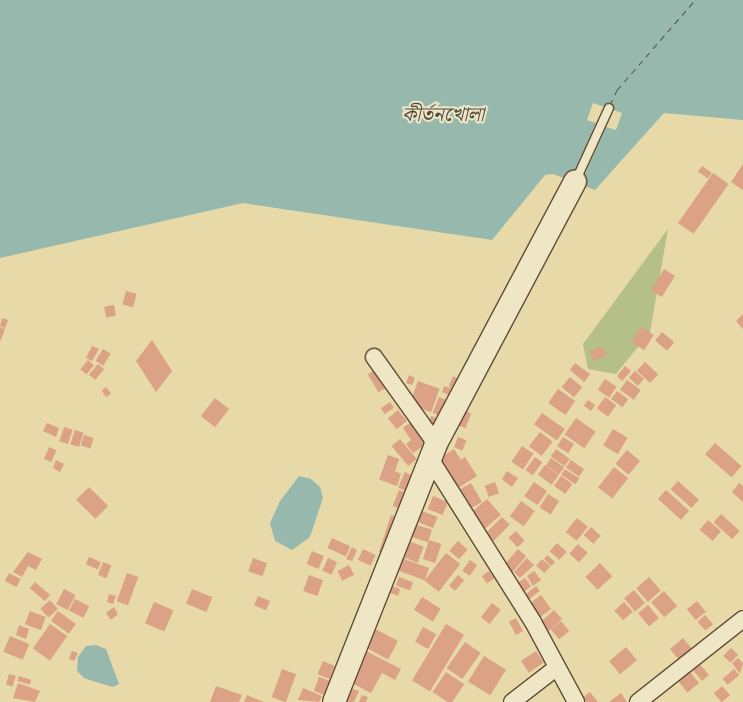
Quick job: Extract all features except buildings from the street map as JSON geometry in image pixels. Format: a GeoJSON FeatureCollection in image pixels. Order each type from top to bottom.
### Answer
{"type":"FeatureCollection","features":[{"type":"Feature","properties":{"kind":"main road"},"geometry":{"type":"LineString","coordinates":[[334,702],[434,452],[575,181]]}},
{"type":"Feature","properties":{"kind":"street"},"geometry":{"type":"LineString","coordinates":[[374,356],[434,452],[533,622],[556,668],[576,702]]}},
{"type":"Feature","properties":{"kind":"street"},"geometry":{"type":"LineString","coordinates":[[638,702],[743,619]]}},
{"type":"Feature","properties":{"kind":"street"},"geometry":{"type":"LineString","coordinates":[[512,702],[556,668]]}},
{"type":"Feature","properties":{"kind":"lane"},"geometry":{"type":"LineString","coordinates":[[575,181],[609,108]]}},
{"type":"Feature","properties":{"kind":"green space"},"geometry":{"type":"Polygon","coordinates":[[[668,229],[650,332],[616,374],[588,369],[583,344],[668,229]]]}},
{"type":"Feature","properties":{"kind":"water","name":"কীর্তনখোলা"},"geometry":{"type":"Polygon","coordinates":[[[0,0],[743,0],[743,120],[664,113],[595,190],[553,174],[545,175],[492,240],[243,203],[0,258],[0,0]]]}},
{"type":"Feature","properties":{"kind":"water"},"geometry":{"type":"Polygon","coordinates":[[[299,476],[311,479],[320,487],[323,498],[310,537],[292,550],[275,541],[270,523],[280,501],[299,476]]]}},
{"type":"Feature","properties":{"kind":"water"},"geometry":{"type":"Polygon","coordinates":[[[96,645],[106,649],[119,684],[113,687],[84,678],[77,671],[78,657],[86,646],[96,645]]]}},
{"type":"Feature","properties":{"kind":"pier"},"geometry":{"type":"Polygon","coordinates":[[[593,103],[622,113],[616,130],[606,127],[581,183],[571,180],[596,123],[587,120],[593,103]]]}},
{"type":"Feature","properties":{"kind":"ferry route"},"geometry":{"type":"LineString","coordinates":[[610,105],[617,90],[695,0]]}}]}
